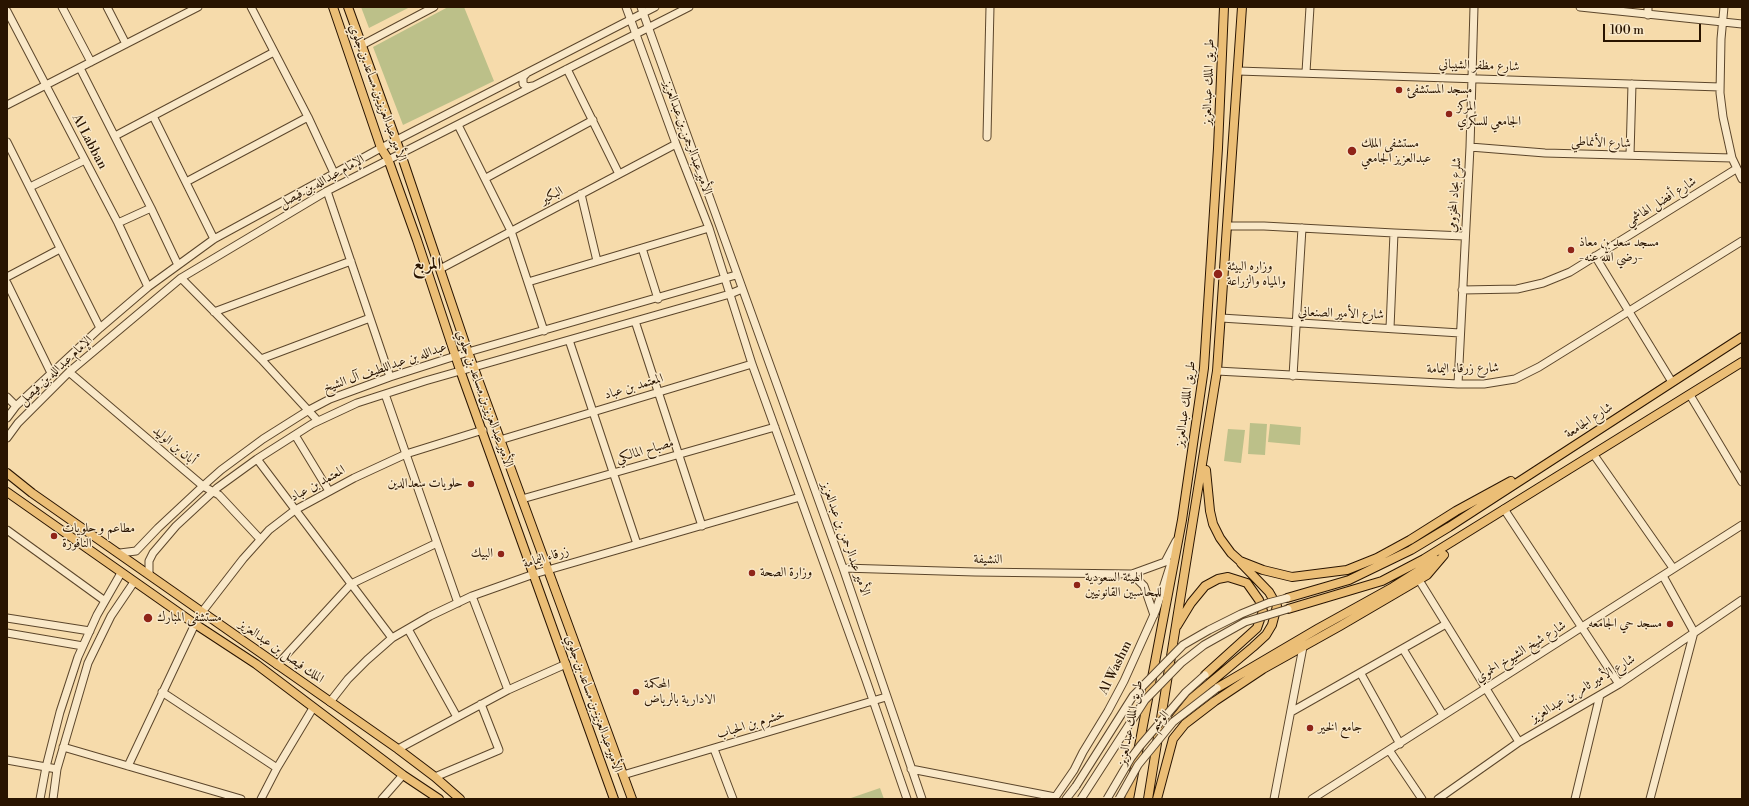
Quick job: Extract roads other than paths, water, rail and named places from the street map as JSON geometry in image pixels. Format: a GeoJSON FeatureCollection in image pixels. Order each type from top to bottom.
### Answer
{"type":"FeatureCollection","features":[{"type":"Feature","properties":{"kind":"main road","name":"الأمير عبدالعزيز بن مساعد بن جلوي"},"geometry":{"type":"LineString","coordinates":[[333,7],[381,148],[388,159],[460,370],[483,430],[614,799]]}},
{"type":"Feature","properties":{"kind":"main road","name":"الأمير عبدالعزيز بن مساعد بن جلوي"},"geometry":{"type":"LineString","coordinates":[[348,7],[401,154],[468,352],[632,799]]}},
{"type":"Feature","properties":{"kind":"main road","name":"طريق الملك عبدالعزيز"},"geometry":{"type":"LineString","coordinates":[[1129,799],[1178,538],[1205,353],[1219,141],[1224,7]]}},
{"type":"Feature","properties":{"kind":"main road","name":"طريق الملك عبدالعزيز"},"geometry":{"type":"LineString","coordinates":[[1148,799],[1206,450],[1217,371],[1242,7]]}},
{"type":"Feature","properties":{"kind":"main road","name":"شارع الجامعة"},"geometry":{"type":"LineString","coordinates":[[1287,598],[1349,580],[1411,550],[1449,527],[1742,337]]}},
{"type":"Feature","properties":{"kind":"main road"},"geometry":{"type":"LineString","coordinates":[[1288,609],[1382,581],[1446,547],[1504,509],[1594,455],[1742,362]]}},
{"type":"Feature","properties":{"kind":"main road"},"geometry":{"type":"LineString","coordinates":[[1173,722],[1192,698],[1253,648],[1266,635],[1272,625],[1277,606],[1269,592],[1231,553],[1220,538],[1213,524],[1206,476],[1206,450]]}},
{"type":"Feature","properties":{"kind":"main road"},"geometry":{"type":"LineString","coordinates":[[1240,561],[1263,570],[1292,577],[1347,570],[1377,558],[1410,540],[1456,511],[1559,455]]}},
{"type":"Feature","properties":{"kind":"main road","name":"الملك فيصل بن عبدالعزيز"},"geometry":{"type":"LineString","coordinates":[[7,473],[32,493],[398,750],[435,777],[460,799]]}},
{"type":"Feature","properties":{"kind":"main road","name":"الملك فيصل بن عبدالعزيز"},"geometry":{"type":"LineString","coordinates":[[7,492],[134,582],[256,664],[313,708],[440,799]]}},
{"type":"Feature","properties":{"kind":"main road"},"geometry":{"type":"LineString","coordinates":[[1157,799],[1172,739],[1185,724],[1215,701],[1263,669],[1427,575],[1444,555],[1467,533]]}},
{"type":"Feature","properties":{"kind":"main road"},"geometry":{"type":"LineString","coordinates":[[1217,688],[1393,587],[1444,555]]}},
{"type":"Feature","properties":{"kind":"main road"},"geometry":{"type":"LineString","coordinates":[[1175,630],[1190,603],[1205,586],[1218,579],[1228,577],[1239,580],[1247,583],[1254,591],[1260,600],[1263,611],[1257,628],[1205,675]]}},
{"type":"Feature","properties":{"kind":"street"},"geometry":{"type":"LineString","coordinates":[[62,7],[91,62]]}},
{"type":"Feature","properties":{"kind":"street"},"geometry":{"type":"LineString","coordinates":[[107,7],[126,44]]}},
{"type":"Feature","properties":{"kind":"street"},"geometry":{"type":"LineString","coordinates":[[7,105],[198,7]]}},
{"type":"Feature","properties":{"kind":"street"},"geometry":{"type":"LineString","coordinates":[[251,7],[308,118],[334,173]]}},
{"type":"Feature","properties":{"kind":"street"},"geometry":{"type":"LineString","coordinates":[[362,45],[434,7]]}},
{"type":"Feature","properties":{"kind":"street","name":"الأمير عبدالرحمن بن عبدالعزيز"},"geometry":{"type":"LineString","coordinates":[[626,7],[676,144],[709,228],[730,294]]}},
{"type":"Feature","properties":{"kind":"street","name":"الإمام عبدالله بن فيصل"},"geometry":{"type":"LineString","coordinates":[[7,418],[16,406],[120,310],[148,287],[214,239],[381,148],[631,19],[642,10],[655,7]]}},
{"type":"Feature","properties":{"kind":"street","name":"الإمام عبدالله بن فيصل"},"geometry":{"type":"LineString","coordinates":[[7,438],[18,423],[69,372],[181,278],[327,191],[689,7]]}},
{"type":"Feature","properties":{"kind":"street"},"geometry":{"type":"LineString","coordinates":[[987,137],[990,7]]}},
{"type":"Feature","properties":{"kind":"street"},"geometry":{"type":"LineString","coordinates":[[1306,72],[1310,7]]}},
{"type":"Feature","properties":{"kind":"street","name":"شلرع بجاد المخزومي"},"geometry":{"type":"LineString","coordinates":[[1458,384],[1464,236],[1470,147],[1474,7]]}},
{"type":"Feature","properties":{"kind":"street"},"geometry":{"type":"LineString","coordinates":[[1580,7],[1742,24]]}},
{"type":"Feature","properties":{"kind":"street"},"geometry":{"type":"LineString","coordinates":[[1648,7],[1648,15]]}},
{"type":"Feature","properties":{"kind":"street"},"geometry":{"type":"LineString","coordinates":[[1724,7],[1720,87],[1723,117],[1732,158],[1742,179]]}},
{"type":"Feature","properties":{"kind":"street","name":"الأمير عبدالرحمن بن عبدالعزيز"},"geometry":{"type":"LineString","coordinates":[[642,10],[736,275],[843,568],[922,799]]}},
{"type":"Feature","properties":{"kind":"street","name":"Al Labban"},"geometry":{"type":"LineString","coordinates":[[7,11],[118,223],[148,287]]}},
{"type":"Feature","properties":{"kind":"street"},"geometry":{"type":"LineString","coordinates":[[115,136],[274,52]]}},
{"type":"Feature","properties":{"kind":"street"},"geometry":{"type":"LineString","coordinates":[[80,68],[151,208],[178,265]]}},
{"type":"Feature","properties":{"kind":"street"},"geometry":{"type":"LineString","coordinates":[[567,69],[619,174]]}},
{"type":"Feature","properties":{"kind":"street","name":"شارع مظفر الشيباني"},"geometry":{"type":"LineString","coordinates":[[1238,71],[1306,72],[1720,87]]}},
{"type":"Feature","properties":{"kind":"street"},"geometry":{"type":"LineString","coordinates":[[526,73],[522,77],[523,84],[528,87],[534,85]]}},
{"type":"Feature","properties":{"kind":"street"},"geometry":{"type":"LineString","coordinates":[[1630,156],[1632,84]]}},
{"type":"Feature","properties":{"kind":"street"},"geometry":{"type":"LineString","coordinates":[[496,89],[502,88],[507,91],[507,97],[504,101]]}},
{"type":"Feature","properties":{"kind":"street"},"geometry":{"type":"LineString","coordinates":[[153,116],[214,239]]}},
{"type":"Feature","properties":{"kind":"street"},"geometry":{"type":"LineString","coordinates":[[186,182],[308,118]]}},
{"type":"Feature","properties":{"kind":"street"},"geometry":{"type":"LineString","coordinates":[[486,178],[593,120]]}},
{"type":"Feature","properties":{"kind":"street"},"geometry":{"type":"LineString","coordinates":[[458,125],[486,178],[511,231],[544,331]]}},
{"type":"Feature","properties":{"kind":"street"},"geometry":{"type":"LineString","coordinates":[[7,142],[100,328]]}},
{"type":"Feature","properties":{"kind":"street","name":"البكير"},"geometry":{"type":"LineString","coordinates":[[440,269],[676,144]]}},
{"type":"Feature","properties":{"kind":"street","name":"شارع الأنماطي"},"geometry":{"type":"LineString","coordinates":[[1470,147],[1545,153],[1732,158]]}},
{"type":"Feature","properties":{"kind":"street"},"geometry":{"type":"LineString","coordinates":[[30,187],[85,160]]}},
{"type":"Feature","properties":{"kind":"street","name":"شارع أفضل الهاشمي"},"geometry":{"type":"LineString","coordinates":[[1462,290],[1517,289],[1543,283],[1570,272],[1736,169]]}},
{"type":"Feature","properties":{"kind":"street"},"geometry":{"type":"LineString","coordinates":[[327,191],[390,377]]}},
{"type":"Feature","properties":{"kind":"street"},"geometry":{"type":"LineString","coordinates":[[580,194],[597,261]]}},
{"type":"Feature","properties":{"kind":"street"},"geometry":{"type":"LineString","coordinates":[[118,223],[151,208]]}},
{"type":"Feature","properties":{"kind":"street"},"geometry":{"type":"LineString","coordinates":[[1228,226],[1464,236]]}},
{"type":"Feature","properties":{"kind":"street"},"geometry":{"type":"LineString","coordinates":[[528,282],[709,228]]}},
{"type":"Feature","properties":{"kind":"street"},"geometry":{"type":"LineString","coordinates":[[1293,376],[1302,228]]}},
{"type":"Feature","properties":{"kind":"street"},"geometry":{"type":"LineString","coordinates":[[1390,328],[1394,234]]}},
{"type":"Feature","properties":{"kind":"street","name":"شارع زرقاء اليمامة"},"geometry":{"type":"LineString","coordinates":[[1217,371],[1458,384],[1484,384],[1515,379],[1539,367],[1742,241]]}},
{"type":"Feature","properties":{"kind":"street"},"geometry":{"type":"LineString","coordinates":[[642,248],[658,299]]}},
{"type":"Feature","properties":{"kind":"street"},"geometry":{"type":"LineString","coordinates":[[7,277],[60,249]]}},
{"type":"Feature","properties":{"kind":"street"},"geometry":{"type":"LineString","coordinates":[[1595,256],[1672,382]]}},
{"type":"Feature","properties":{"kind":"street"},"geometry":{"type":"LineString","coordinates":[[214,312],[351,261]]}},
{"type":"Feature","properties":{"kind":"street","name":"عبدالله بن عبداللطيف آل الشيخ"},"geometry":{"type":"LineString","coordinates":[[120,554],[136,551],[203,486],[263,438],[330,399],[390,377],[468,352],[658,299],[736,275]]}},
{"type":"Feature","properties":{"kind":"street"},"geometry":{"type":"LineString","coordinates":[[181,278],[261,359],[318,421]]}},
{"type":"Feature","properties":{"kind":"street"},"geometry":{"type":"LineString","coordinates":[[7,283],[10,294],[51,373]]}},
{"type":"Feature","properties":{"kind":"street","name":"عبدالله بن عبداللطيف آل الشيخ"},"geometry":{"type":"LineString","coordinates":[[149,574],[149,561],[159,546],[176,526],[212,492],[257,459],[318,421],[357,403],[460,370],[730,294],[742,289]]}},
{"type":"Feature","properties":{"kind":"street"},"geometry":{"type":"LineString","coordinates":[[730,294],[752,364],[906,796],[919,789]]}},
{"type":"Feature","properties":{"kind":"street"},"geometry":{"type":"LineString","coordinates":[[120,310],[129,322]]}},
{"type":"Feature","properties":{"kind":"street"},"geometry":{"type":"LineString","coordinates":[[261,359],[370,318]]}},
{"type":"Feature","properties":{"kind":"street","name":"شارع الأمير الصنعاني"},"geometry":{"type":"LineString","coordinates":[[1221,318],[1296,324],[1460,333]]}},
{"type":"Feature","properties":{"kind":"street"},"geometry":{"type":"LineString","coordinates":[[635,321],[702,526]]}},
{"type":"Feature","properties":{"kind":"street"},"geometry":{"type":"LineString","coordinates":[[569,340],[637,544]]}},
{"type":"Feature","properties":{"kind":"street","name":"المعتمد بن عباد"},"geometry":{"type":"LineString","coordinates":[[500,440],[752,364]]}},
{"type":"Feature","properties":{"kind":"street","name":"أبان بن الوليد"},"geometry":{"type":"LineString","coordinates":[[69,372],[203,486],[219,495],[260,539]]}},
{"type":"Feature","properties":{"kind":"street"},"geometry":{"type":"LineString","coordinates":[[385,394],[458,603]]}},
{"type":"Feature","properties":{"kind":"street"},"geometry":{"type":"LineString","coordinates":[[1690,394],[1742,482]]}},
{"type":"Feature","properties":{"kind":"street"},"geometry":{"type":"LineString","coordinates":[[7,397],[16,406]]}},
{"type":"Feature","properties":{"kind":"street","name":"مصباح المالكي"},"geometry":{"type":"LineString","coordinates":[[522,499],[775,426]]}},
{"type":"Feature","properties":{"kind":"street","name":"المعتمد بن عباد"},"geometry":{"type":"LineString","coordinates":[[202,612],[243,558],[260,539],[295,510],[354,478],[406,454],[483,430]]}},
{"type":"Feature","properties":{"kind":"street"},"geometry":{"type":"LineString","coordinates":[[295,435],[330,491]]}},
{"type":"Feature","properties":{"kind":"street"},"geometry":{"type":"LineString","coordinates":[[1594,455],[1673,568]]}},
{"type":"Feature","properties":{"kind":"street"},"geometry":{"type":"LineString","coordinates":[[257,459],[392,638]]}},
{"type":"Feature","properties":{"kind":"street","name":"زرقاء اليمامة"},"geometry":{"type":"LineString","coordinates":[[330,702],[348,679],[392,638],[472,596],[534,574],[800,497]]}},
{"type":"Feature","properties":{"kind":"street"},"geometry":{"type":"LineString","coordinates":[[1504,509],[1618,684]]}},
{"type":"Feature","properties":{"kind":"street","name":"شارع شيخ الشيوخ الحموي"},"geometry":{"type":"LineString","coordinates":[[1312,799],[1742,525]]}},
{"type":"Feature","properties":{"kind":"street"},"geometry":{"type":"LineString","coordinates":[[7,530],[106,599],[114,598],[120,603]]}},
{"type":"Feature","properties":{"kind":"street"},"geometry":{"type":"LineString","coordinates":[[148,538],[153,544],[159,546]]}},
{"type":"Feature","properties":{"kind":"street"},"geometry":{"type":"LineString","coordinates":[[1154,615],[1144,586],[1132,574],[1165,562],[1178,538]]}},
{"type":"Feature","properties":{"kind":"street","name":"Al Washm"},"geometry":{"type":"LineString","coordinates":[[1055,798],[1074,770],[1108,711],[1154,615],[1178,538]]}},
{"type":"Feature","properties":{"kind":"street"},"geometry":{"type":"LineString","coordinates":[[277,665],[351,584],[437,543]]}},
{"type":"Feature","properties":{"kind":"street","name":"النشيفة"},"geometry":{"type":"LineString","coordinates":[[843,568],[975,572],[1132,574]]}},
{"type":"Feature","properties":{"kind":"street"},"geometry":{"type":"LineString","coordinates":[[40,799],[46,767],[60,712],[78,657],[121,572]]}},
{"type":"Feature","properties":{"kind":"street"},"geometry":{"type":"LineString","coordinates":[[1650,799],[1694,632],[1663,576]]}},
{"type":"Feature","properties":{"kind":"street"},"geometry":{"type":"LineString","coordinates":[[1419,580],[1519,742]]}},
{"type":"Feature","properties":{"kind":"street"},"geometry":{"type":"LineString","coordinates":[[53,799],[63,747],[88,663],[111,616],[134,582]]}},
{"type":"Feature","properties":{"kind":"street"},"geometry":{"type":"LineString","coordinates":[[472,596],[508,690]]}},
{"type":"Feature","properties":{"kind":"street"},"geometry":{"type":"LineString","coordinates":[[1067,799],[1133,696],[1183,645],[1241,614],[1268,603],[1287,598]]}},
{"type":"Feature","properties":{"kind":"street","name":"شارع الأمير ثامر بن عبدالعزيز"},"geometry":{"type":"LineString","coordinates":[[1440,799],[1519,742],[1618,684],[1742,600]]}},
{"type":"Feature","properties":{"kind":"street"},"geometry":{"type":"LineString","coordinates":[[1081,799],[1146,700],[1181,663],[1204,645],[1245,622],[1288,609]]}},
{"type":"Feature","properties":{"kind":"street"},"geometry":{"type":"LineString","coordinates":[[7,618],[90,631]]}},
{"type":"Feature","properties":{"kind":"street"},"geometry":{"type":"LineString","coordinates":[[128,766],[195,624]]}},
{"type":"Feature","properties":{"kind":"street"},"geometry":{"type":"LineString","coordinates":[[1291,712],[1361,674],[1446,624]]}},
{"type":"Feature","properties":{"kind":"street"},"geometry":{"type":"LineString","coordinates":[[408,629],[457,717]]}},
{"type":"Feature","properties":{"kind":"street"},"geometry":{"type":"LineString","coordinates":[[7,633],[83,646]]}},
{"type":"Feature","properties":{"kind":"street"},"geometry":{"type":"LineString","coordinates":[[1274,799],[1303,647]]}},
{"type":"Feature","properties":{"kind":"street"},"geometry":{"type":"LineString","coordinates":[[1403,649],[1443,715]]}},
{"type":"Feature","properties":{"kind":"street"},"geometry":{"type":"LineString","coordinates":[[398,750],[508,690],[566,664]]}},
{"type":"Feature","properties":{"kind":"street"},"geometry":{"type":"LineString","coordinates":[[1361,674],[1400,744]]}},
{"type":"Feature","properties":{"kind":"street"},"geometry":{"type":"LineString","coordinates":[[1107,799],[1131,758],[1140,746],[1186,692],[1205,675]]}},
{"type":"Feature","properties":{"kind":"street","name":"الوشم"},"geometry":{"type":"LineString","coordinates":[[1119,799],[1138,765],[1173,722],[1217,688]]}},
{"type":"Feature","properties":{"kind":"street"},"geometry":{"type":"LineString","coordinates":[[162,692],[277,768]]}},
{"type":"Feature","properties":{"kind":"street"},"geometry":{"type":"LineString","coordinates":[[1575,799],[1600,695]]}},
{"type":"Feature","properties":{"kind":"street","name":"خشرم بن الحباب"},"geometry":{"type":"LineString","coordinates":[[623,775],[886,697]]}},
{"type":"Feature","properties":{"kind":"street"},"geometry":{"type":"LineString","coordinates":[[435,777],[499,750],[481,704]]}},
{"type":"Feature","properties":{"kind":"street"},"geometry":{"type":"LineString","coordinates":[[260,799],[313,708]]}},
{"type":"Feature","properties":{"kind":"street"},"geometry":{"type":"LineString","coordinates":[[63,747],[241,799]]}},
{"type":"Feature","properties":{"kind":"street"},"geometry":{"type":"LineString","coordinates":[[714,749],[732,799]]}},
{"type":"Feature","properties":{"kind":"street"},"geometry":{"type":"LineString","coordinates":[[1389,750],[1422,799]]}},
{"type":"Feature","properties":{"kind":"street"},"geometry":{"type":"LineString","coordinates":[[7,760],[58,769]]}},
{"type":"Feature","properties":{"kind":"street"},"geometry":{"type":"LineString","coordinates":[[911,769],[1055,798]]}},
{"type":"Feature","properties":{"kind":"street"},"geometry":{"type":"LineString","coordinates":[[382,799],[404,774]]}},
{"type":"Feature","properties":{"kind":"place","name":"مسجد المستشفئ"},"geometry":{"type":"Point","coordinates":[1399,90]}},
{"type":"Feature","properties":{"kind":"place","name":"المركز الجامعي للسكري"},"geometry":{"type":"Point","coordinates":[1449,114]}},
{"type":"Feature","properties":{"kind":"place","name":"مستشفى الملك عبدالعزيز الجامعي"},"geometry":{"type":"Point","coordinates":[1352,151]}},
{"type":"Feature","properties":{"kind":"place","name":"مسجد سعد بن معاذ -رضي الله عنه-"},"geometry":{"type":"Point","coordinates":[1571,250]}},
{"type":"Feature","properties":{"kind":"place","name":"وزاره البيئة والمياه والزراعة"},"geometry":{"type":"Point","coordinates":[1218,274]}},
{"type":"Feature","properties":{"kind":"place","name":"حلويات سعدالدين"},"geometry":{"type":"Point","coordinates":[471,484]}},
{"type":"Feature","properties":{"kind":"place","name":"مطاعم و حلويات النافورة"},"geometry":{"type":"Point","coordinates":[54,536]}},
{"type":"Feature","properties":{"kind":"place","name":"البيك"},"geometry":{"type":"Point","coordinates":[501,554]}},
{"type":"Feature","properties":{"kind":"place","name":"وزارة الصحة"},"geometry":{"type":"Point","coordinates":[752,573]}},
{"type":"Feature","properties":{"kind":"place","name":"الهيئة السعودية للمحاسبين القانونيين"},"geometry":{"type":"Point","coordinates":[1077,585]}},
{"type":"Feature","properties":{"kind":"place","name":"مستشفى المبارك"},"geometry":{"type":"Point","coordinates":[148,618]}},
{"type":"Feature","properties":{"kind":"place","name":"مسجد حي الجامعه"},"geometry":{"type":"Point","coordinates":[1670,624]}},
{"type":"Feature","properties":{"kind":"place","name":"المحكمة الادارية بالرياض"},"geometry":{"type":"Point","coordinates":[636,692]}},
{"type":"Feature","properties":{"kind":"place","name":"جامع الخير"},"geometry":{"type":"Point","coordinates":[1310,728]}},
{"type":"Feature","properties":{"kind":"district","name":"المربع"},"geometry":{"type":"Point","coordinates":[427,265]}}]}
